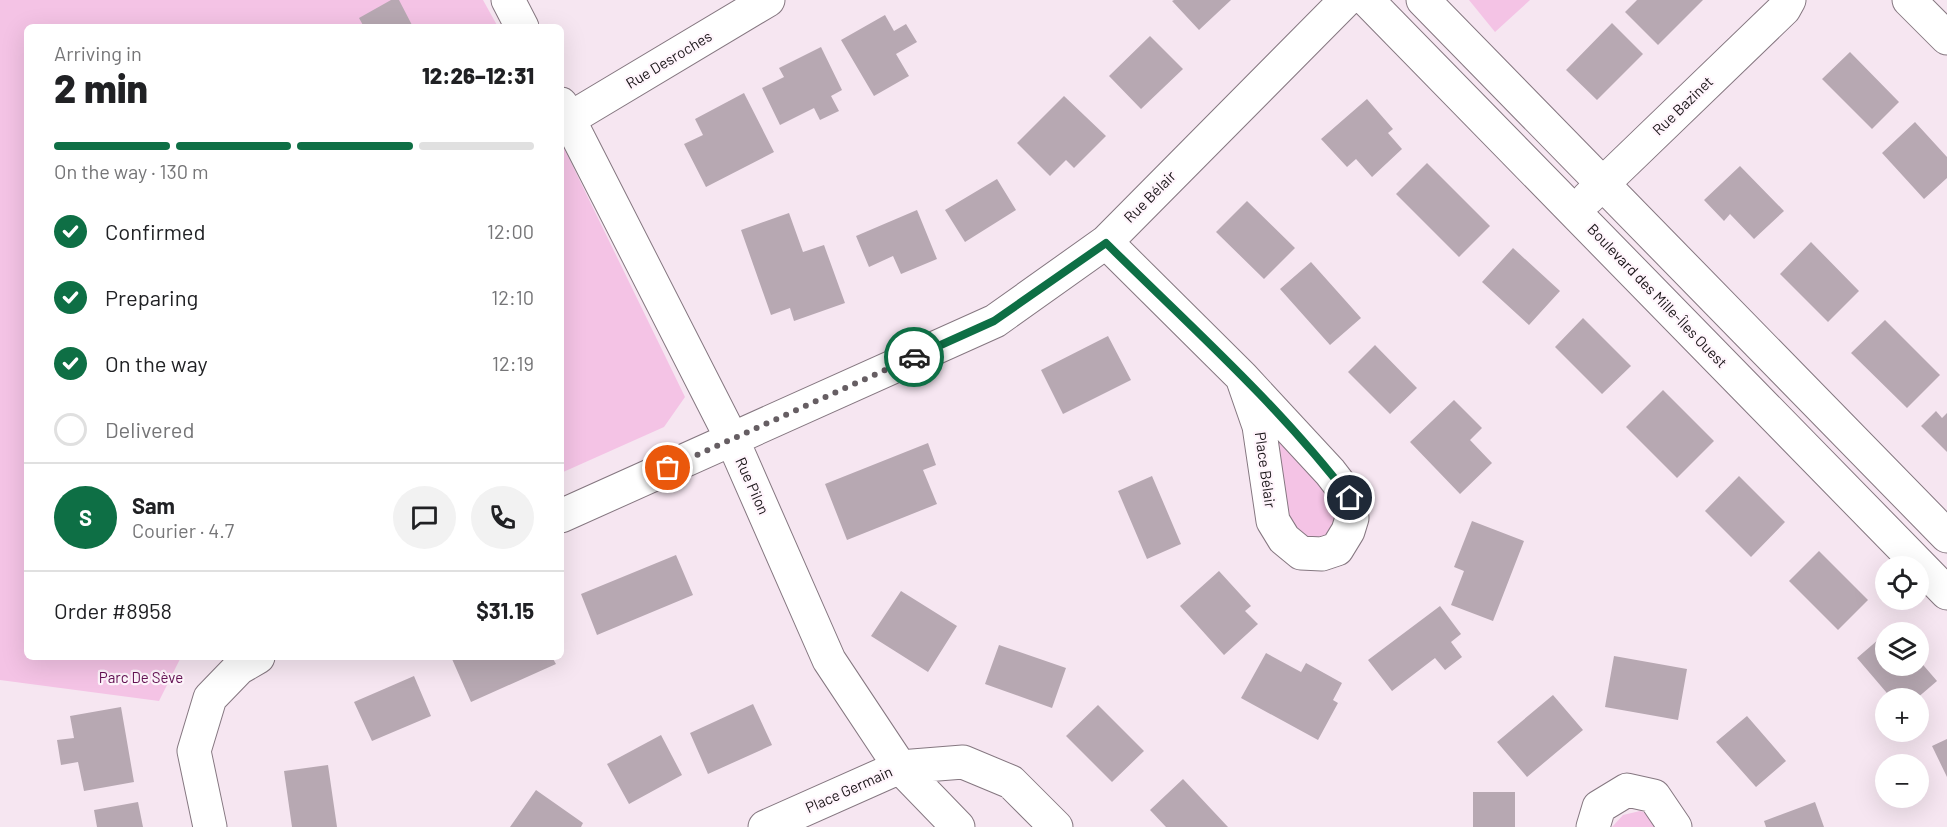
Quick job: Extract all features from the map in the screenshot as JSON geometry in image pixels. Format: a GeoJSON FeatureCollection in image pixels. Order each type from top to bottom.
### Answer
{"type":"FeatureCollection","features":[{"type":"Feature","properties":{"kind":"street"},"geometry":{"type":"LineString","coordinates":[[508,0],[520,24]]}},
{"type":"Feature","properties":{"kind":"street","name":"Rue Desroches"},"geometry":{"type":"LineString","coordinates":[[565,112],[768,0]]}},
{"type":"Feature","properties":{"kind":"street","name":"Rue Bélair"},"geometry":{"type":"LineString","coordinates":[[564,515],[994,321],[1106,243],[1346,0]]}},
{"type":"Feature","properties":{"kind":"street","name":"Boulevard des Mille-Îles Ouest"},"geometry":{"type":"LineString","coordinates":[[1367,0],[1947,593]]}},
{"type":"Feature","properties":{"kind":"street"},"geometry":{"type":"LineString","coordinates":[[1423,0],[1947,536]]}},
{"type":"Feature","properties":{"kind":"street","name":"Rue Bazinet"},"geometry":{"type":"LineString","coordinates":[[1574,211],[1784,9],[1789,0]]}},
{"type":"Feature","properties":{"kind":"street"},"geometry":{"type":"LineString","coordinates":[[1909,0],[1947,38]]}},
{"type":"Feature","properties":{"kind":"street","name":"Rue Pilon"},"geometry":{"type":"LineString","coordinates":[[565,112],[732,439],[829,660],[900,767],[958,827]]}},
{"type":"Feature","properties":{"kind":"street","name":"Place Bélair"},"geometry":{"type":"LineString","coordinates":[[1106,243],[1242,377],[1330,472],[1350,498],[1352,518],[1348,531],[1337,549],[1322,554],[1301,553],[1284,539],[1273,521],[1259,426],[1242,377]]}},
{"type":"Feature","properties":{"kind":"street"},"geometry":{"type":"LineString","coordinates":[[210,827],[194,751],[210,698],[239,668],[253,660]]}},
{"type":"Feature","properties":{"kind":"street"},"geometry":{"type":"LineString","coordinates":[[900,767],[963,762],[1011,782],[1056,827]]}},
{"type":"Feature","properties":{"kind":"street","name":"Place Germain"},"geometry":{"type":"LineString","coordinates":[[765,827],[900,767]]}},
{"type":"Feature","properties":{"kind":"street"},"geometry":{"type":"LineString","coordinates":[[1593,827],[1599,807],[1627,790],[1654,796],[1675,827]]}},
{"type":"Feature","properties":{"kind":"green space","name":"Parc De Sève"},"geometry":{"type":"Polygon","coordinates":[[[0,0],[483,0],[496,24],[24,24],[24,660],[180,660],[159,701],[0,680],[0,0]]]}},
{"type":"Feature","properties":{"kind":"green space"},"geometry":{"type":"Polygon","coordinates":[[[1469,0],[1530,0],[1495,32],[1469,0]]]}},
{"type":"Feature","properties":{"kind":"green space"},"geometry":{"type":"Polygon","coordinates":[[[564,148],[685,397],[664,427],[564,472],[564,148]]]}},
{"type":"Feature","properties":{"kind":"green space"},"geometry":{"type":"Polygon","coordinates":[[[1258,403],[1341,505],[1329,542],[1302,545],[1290,531],[1258,403]]]}},
{"type":"Feature","properties":{"kind":"green space"},"geometry":{"type":"Polygon","coordinates":[[[1640,811],[1649,814],[1661,827],[1612,827],[1623,815],[1640,811]]]}},
{"type":"Feature","properties":{"kind":"building"},"geometry":{"type":"Polygon","coordinates":[[[391,0],[399,0],[411,24],[362,24],[359,18],[391,0]]]}},
{"type":"Feature","properties":{"kind":"building"},"geometry":{"type":"Polygon","coordinates":[[[1174,0],[1231,0],[1199,30],[1172,1],[1174,0]]]}},
{"type":"Feature","properties":{"kind":"building"},"geometry":{"type":"Polygon","coordinates":[[[1637,0],[1703,0],[1658,45],[1625,12],[1637,0]]]}},
{"type":"Feature","properties":{"kind":"building"},"geometry":{"type":"Polygon","coordinates":[[[885,15],[894,31],[906,24],[917,42],[896,54],[909,76],[874,96],[841,40],[885,15]]]}},
{"type":"Feature","properties":{"kind":"building"},"geometry":{"type":"Polygon","coordinates":[[[1612,23],[1643,54],[1597,100],[1566,70],[1612,23]]]}},
{"type":"Feature","properties":{"kind":"building"},"geometry":{"type":"Polygon","coordinates":[[[1150,36],[1183,69],[1141,109],[1109,76],[1150,36]]]}},
{"type":"Feature","properties":{"kind":"building"},"geometry":{"type":"Polygon","coordinates":[[[821,47],[842,90],[831,96],[839,111],[820,120],[814,108],[780,125],[762,88],[784,77],[779,68],[821,47]]]}},
{"type":"Feature","properties":{"kind":"building"},"geometry":{"type":"Polygon","coordinates":[[[1850,52],[1899,102],[1872,129],[1822,79],[1850,52]]]}},
{"type":"Feature","properties":{"kind":"building"},"geometry":{"type":"Polygon","coordinates":[[[744,93],[774,152],[706,187],[684,144],[703,135],[695,119],[744,93]]]}},
{"type":"Feature","properties":{"kind":"building"},"geometry":{"type":"Polygon","coordinates":[[[1064,96],[1106,136],[1074,168],[1066,160],[1050,176],[1017,143],[1064,96]]]}},
{"type":"Feature","properties":{"kind":"building"},"geometry":{"type":"Polygon","coordinates":[[[1367,99],[1393,129],[1388,133],[1402,149],[1372,177],[1356,159],[1347,167],[1321,139],[1367,99]]]}},
{"type":"Feature","properties":{"kind":"building"},"geometry":{"type":"Polygon","coordinates":[[[1915,122],[1947,157],[1947,178],[1924,199],[1882,153],[1915,122]]]}},
{"type":"Feature","properties":{"kind":"building"},"geometry":{"type":"Polygon","coordinates":[[[1427,163],[1490,226],[1459,257],[1396,194],[1427,163]]]}},
{"type":"Feature","properties":{"kind":"building"},"geometry":{"type":"Polygon","coordinates":[[[1740,166],[1784,211],[1754,239],[1730,214],[1724,221],[1704,200],[1740,166]]]}},
{"type":"Feature","properties":{"kind":"building"},"geometry":{"type":"Polygon","coordinates":[[[997,179],[1016,210],[965,242],[945,210],[997,179]]]}},
{"type":"Feature","properties":{"kind":"building"},"geometry":{"type":"Polygon","coordinates":[[[1247,201],[1295,248],[1264,279],[1216,232],[1247,201]]]}},
{"type":"Feature","properties":{"kind":"building"},"geometry":{"type":"Polygon","coordinates":[[[917,210],[937,259],[901,274],[893,256],[869,267],[856,236],[917,210]]]}},
{"type":"Feature","properties":{"kind":"building"},"geometry":{"type":"Polygon","coordinates":[[[789,213],[803,252],[824,245],[845,303],[794,321],[790,308],[771,315],[741,230],[789,213]]]}},
{"type":"Feature","properties":{"kind":"building"},"geometry":{"type":"Polygon","coordinates":[[[1811,242],[1859,291],[1828,322],[1780,274],[1811,242]]]}},
{"type":"Feature","properties":{"kind":"building"},"geometry":{"type":"Polygon","coordinates":[[[1513,248],[1560,291],[1529,325],[1482,282],[1513,248]]]}},
{"type":"Feature","properties":{"kind":"building"},"geometry":{"type":"Polygon","coordinates":[[[1311,262],[1361,318],[1330,345],[1280,289],[1311,262]]]}},
{"type":"Feature","properties":{"kind":"building"},"geometry":{"type":"Polygon","coordinates":[[[1583,318],[1631,366],[1602,394],[1555,347],[1583,318]]]}},
{"type":"Feature","properties":{"kind":"building"},"geometry":{"type":"Polygon","coordinates":[[[1885,320],[1940,375],[1907,408],[1851,353],[1885,320]]]}},
{"type":"Feature","properties":{"kind":"building"},"geometry":{"type":"Polygon","coordinates":[[[1108,336],[1131,380],[1063,414],[1041,370],[1108,336]]]}},
{"type":"Feature","properties":{"kind":"building"},"geometry":{"type":"Polygon","coordinates":[[[1375,345],[1417,388],[1390,414],[1348,372],[1375,345]]]}},
{"type":"Feature","properties":{"kind":"building"},"geometry":{"type":"Polygon","coordinates":[[[1663,390],[1714,441],[1677,478],[1626,427],[1663,390]]]}},
{"type":"Feature","properties":{"kind":"building"},"geometry":{"type":"Polygon","coordinates":[[[1454,400],[1482,428],[1470,440],[1492,463],[1460,494],[1410,442],[1454,400]]]}},
{"type":"Feature","properties":{"kind":"building"},"geometry":{"type":"Polygon","coordinates":[[[1936,411],[1942,418],[1947,413],[1947,452],[1921,426],[1936,411]]]}},
{"type":"Feature","properties":{"kind":"building"},"geometry":{"type":"Polygon","coordinates":[[[928,443],[936,465],[923,470],[937,504],[847,540],[825,484],[928,443]]]}},
{"type":"Feature","properties":{"kind":"building"},"geometry":{"type":"Polygon","coordinates":[[[1152,476],[1181,544],[1147,559],[1118,491],[1152,476]]]}},
{"type":"Feature","properties":{"kind":"building"},"geometry":{"type":"Polygon","coordinates":[[[1739,476],[1785,522],[1751,557],[1705,511],[1739,476]]]}},
{"type":"Feature","properties":{"kind":"building"},"geometry":{"type":"Polygon","coordinates":[[[1472,521],[1524,541],[1493,621],[1451,605],[1464,571],[1454,567],[1472,521]]]}},
{"type":"Feature","properties":{"kind":"building"},"geometry":{"type":"Polygon","coordinates":[[[1819,551],[1868,600],[1838,630],[1789,581],[1819,551]]]}},
{"type":"Feature","properties":{"kind":"building"},"geometry":{"type":"Polygon","coordinates":[[[676,555],[693,595],[597,635],[581,594],[676,555]]]}},
{"type":"Feature","properties":{"kind":"building"},"geometry":{"type":"Polygon","coordinates":[[[1219,571],[1251,606],[1245,611],[1258,624],[1224,655],[1180,606],[1219,571]]]}},
{"type":"Feature","properties":{"kind":"building"},"geometry":{"type":"Polygon","coordinates":[[[901,591],[957,626],[928,672],[871,636],[901,591]]]}},
{"type":"Feature","properties":{"kind":"building"},"geometry":{"type":"Polygon","coordinates":[[[1440,606],[1461,634],[1451,642],[1462,657],[1445,670],[1435,658],[1392,691],[1368,660],[1440,606]]]}},
{"type":"Feature","properties":{"kind":"building"},"geometry":{"type":"Polygon","coordinates":[[[1875,642],[1875,676],[1929,676],[1929,672],[1937,681],[1929,688],[1883,688],[1857,658],[1875,642]]]}},
{"type":"Feature","properties":{"kind":"building"},"geometry":{"type":"Polygon","coordinates":[[[999,645],[1066,668],[1052,708],[985,684],[999,645]]]}},
{"type":"Feature","properties":{"kind":"building"},"geometry":{"type":"Polygon","coordinates":[[[1266,653],[1301,672],[1306,663],[1342,683],[1333,700],[1338,703],[1318,740],[1241,698],[1266,653]]]}},
{"type":"Feature","properties":{"kind":"building"},"geometry":{"type":"Polygon","coordinates":[[[1614,656],[1687,669],[1678,720],[1605,707],[1614,656]]]}},
{"type":"Feature","properties":{"kind":"building"},"geometry":{"type":"Polygon","coordinates":[[[452,660],[554,660],[556,664],[471,702],[452,660]]]}},
{"type":"Feature","properties":{"kind":"building"},"geometry":{"type":"Polygon","coordinates":[[[414,676],[431,716],[372,741],[354,702],[414,676]]]}},
{"type":"Feature","properties":{"kind":"building"},"geometry":{"type":"Polygon","coordinates":[[[1553,695],[1583,730],[1527,777],[1497,742],[1553,695]]]}},
{"type":"Feature","properties":{"kind":"building"},"geometry":{"type":"Polygon","coordinates":[[[753,704],[772,745],[708,774],[690,733],[753,704]]]}},
{"type":"Feature","properties":{"kind":"building"},"geometry":{"type":"Polygon","coordinates":[[[1098,705],[1144,751],[1112,782],[1066,736],[1098,705]]]}},
{"type":"Feature","properties":{"kind":"building"},"geometry":{"type":"Polygon","coordinates":[[[121,707],[134,782],[84,791],[78,762],[61,765],[57,740],[74,738],[70,716],[121,707]]]}},
{"type":"Feature","properties":{"kind":"building"},"geometry":{"type":"Polygon","coordinates":[[[1747,716],[1786,761],[1756,787],[1716,742],[1747,716]]]}},
{"type":"Feature","properties":{"kind":"building"},"geometry":{"type":"Polygon","coordinates":[[[661,735],[682,775],[629,804],[607,764],[661,735]]]}},
{"type":"Feature","properties":{"kind":"building"},"geometry":{"type":"Polygon","coordinates":[[[1947,739],[1947,777],[1932,746],[1947,739]]]}},
{"type":"Feature","properties":{"kind":"building"},"geometry":{"type":"Polygon","coordinates":[[[328,765],[337,827],[292,827],[284,771],[328,765]]]}},
{"type":"Feature","properties":{"kind":"building"},"geometry":{"type":"Polygon","coordinates":[[[1183,779],[1228,827],[1166,827],[1150,810],[1183,779]]]}},
{"type":"Feature","properties":{"kind":"building"},"geometry":{"type":"Polygon","coordinates":[[[536,790],[583,823],[581,827],[510,827],[536,790]]]}},
{"type":"Feature","properties":{"kind":"building"},"geometry":{"type":"Polygon","coordinates":[[[1473,792],[1515,792],[1515,827],[1473,827],[1473,792]]]}},
{"type":"Feature","properties":{"kind":"building"},"geometry":{"type":"Polygon","coordinates":[[[138,802],[143,827],[97,827],[94,810],[138,802]]]}},
{"type":"Feature","properties":{"kind":"building"},"geometry":{"type":"Polygon","coordinates":[[[1815,802],[1824,827],[1766,827],[1764,821],[1815,802]]]}},
{"type":"Feature","properties":{"kind":"way so far"},"geometry":{"type":"LineString","coordinates":[[668,468],[914,357]]}},
{"type":"Feature","properties":{"kind":"route"},"geometry":{"type":"LineString","coordinates":[[914,357],[994,321],[1106,243],[1242,377],[1330,472],[1350,498]]}}]}
